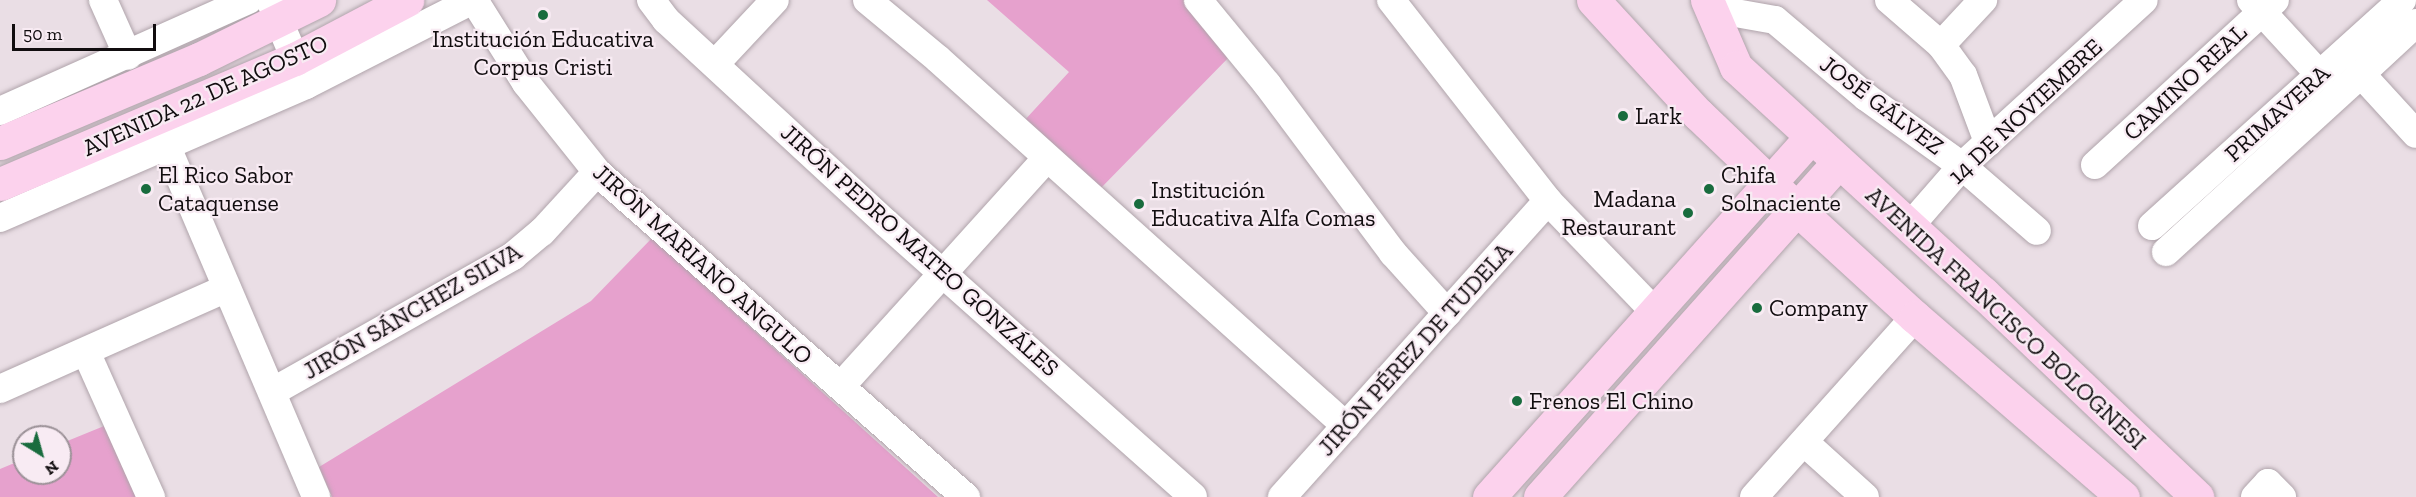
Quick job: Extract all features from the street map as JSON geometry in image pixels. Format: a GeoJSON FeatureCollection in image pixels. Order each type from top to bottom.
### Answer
{"type":"FeatureCollection","features":[{"type":"Feature","properties":{"kind":"main road","name":"AVENIDA 22 DE AGOSTO"},"geometry":{"type":"LineString","coordinates":[[0,143],[199,58],[274,10],[319,0]]}},
{"type":"Feature","properties":{"kind":"main road","name":"AVENIDA 22 DE AGOSTO"},"geometry":{"type":"LineString","coordinates":[[0,184],[300,72],[407,0]]}},
{"type":"Feature","properties":{"kind":"main road"},"geometry":{"type":"LineString","coordinates":[[1593,0],[1698,114],[1797,209],[1915,317],[2123,497]]}},
{"type":"Feature","properties":{"kind":"main road","name":"JOSÉ GÁLVEZ"},"geometry":{"type":"LineString","coordinates":[[1710,5],[1736,67]]}},
{"type":"Feature","properties":{"kind":"main road","name":"AVENIDA FRANCISCO BOLOGNESI"},"geometry":{"type":"LineString","coordinates":[[1736,67],[2197,497]]}},
{"type":"Feature","properties":{"kind":"main road"},"geometry":{"type":"LineString","coordinates":[[1489,497],[1811,136]]}},
{"type":"Feature","properties":{"kind":"main road"},"geometry":{"type":"LineString","coordinates":[[1540,497],[1838,162]]}},
{"type":"Feature","properties":{"kind":"street"},"geometry":{"type":"LineString","coordinates":[[103,0],[128,56]]}},
{"type":"Feature","properties":{"kind":"street"},"geometry":{"type":"LineString","coordinates":[[0,111],[128,56],[248,0]]}},
{"type":"Feature","properties":{"kind":"street","name":"AVENIDA 22 DE AGOSTO"},"geometry":{"type":"LineString","coordinates":[[0,218],[167,147],[300,72],[474,0]]}},
{"type":"Feature","properties":{"kind":"street","name":"JIRÓN MARIANO ANGULO"},"geometry":{"type":"LineString","coordinates":[[474,0],[526,83],[597,172],[966,497]]}},
{"type":"Feature","properties":{"kind":"street","name":"JIRÓN PEDRO MATEO GONZÁLES"},"geometry":{"type":"LineString","coordinates":[[651,0],[666,20],[1193,497]]}},
{"type":"Feature","properties":{"kind":"street"},"geometry":{"type":"LineString","coordinates":[[716,63],[775,0]]}},
{"type":"Feature","properties":{"kind":"street"},"geometry":{"type":"LineString","coordinates":[[867,0],[1346,426]]}},
{"type":"Feature","properties":{"kind":"street"},"geometry":{"type":"LineString","coordinates":[[1198,0],[1267,84],[1393,253],[1447,313]]}},
{"type":"Feature","properties":{"kind":"street"},"geometry":{"type":"LineString","coordinates":[[1391,0],[1548,201],[1654,310]]}},
{"type":"Feature","properties":{"kind":"street"},"geometry":{"type":"LineString","coordinates":[[1889,0],[1954,24]]}},
{"type":"Feature","properties":{"kind":"street"},"geometry":{"type":"LineString","coordinates":[[1954,24],[1983,0]]}},
{"type":"Feature","properties":{"kind":"street","name":"14 DE NOVIEMBRE"},"geometry":{"type":"LineString","coordinates":[[1909,227],[1962,166],[2144,0]]}},
{"type":"Feature","properties":{"kind":"street","name":"PRIMAVERA"},"geometry":{"type":"LineString","coordinates":[[2152,226],[2402,0]]}},
{"type":"Feature","properties":{"kind":"street"},"geometry":{"type":"LineString","coordinates":[[2262,4],[2320,75]]}},
{"type":"Feature","properties":{"kind":"street","name":"CAMINO REAL"},"geometry":{"type":"LineString","coordinates":[[2095,165],[2262,4]]}},
{"type":"Feature","properties":{"kind":"street","name":"JOSÉ GÁLVEZ"},"geometry":{"type":"LineString","coordinates":[[1710,5],[1775,20],[1866,97],[1962,166],[2037,231]]}},
{"type":"Feature","properties":{"kind":"street"},"geometry":{"type":"LineString","coordinates":[[274,10],[300,72]]}},
{"type":"Feature","properties":{"kind":"street"},"geometry":{"type":"LineString","coordinates":[[2166,252],[2416,23]]}},
{"type":"Feature","properties":{"kind":"street"},"geometry":{"type":"LineString","coordinates":[[1954,24],[1963,75],[1988,142]]}},
{"type":"Feature","properties":{"kind":"street"},"geometry":{"type":"LineString","coordinates":[[2361,74],[2416,134]]}},
{"type":"Feature","properties":{"kind":"street"},"geometry":{"type":"LineString","coordinates":[[167,147],[316,497]]}},
{"type":"Feature","properties":{"kind":"street"},"geometry":{"type":"LineString","coordinates":[[841,386],[1047,158]]}},
{"type":"Feature","properties":{"kind":"street","name":"JIRÓN SÁNCHEZ SILVA"},"geometry":{"type":"LineString","coordinates":[[272,392],[513,256],[542,232],[597,172]]}},
{"type":"Feature","properties":{"kind":"street","name":"JIRÓN PÉREZ DE TUDELA"},"geometry":{"type":"LineString","coordinates":[[1282,497],[1548,201]]}},
{"type":"Feature","properties":{"kind":"street"},"geometry":{"type":"LineString","coordinates":[[0,389],[87,354],[227,288]]}},
{"type":"Feature","properties":{"kind":"street"},"geometry":{"type":"LineString","coordinates":[[1754,497],[1915,317]]}},
{"type":"Feature","properties":{"kind":"street"},"geometry":{"type":"LineString","coordinates":[[87,354],[151,497]]}},
{"type":"Feature","properties":{"kind":"street"},"geometry":{"type":"LineString","coordinates":[[1804,441],[1865,497]]}},
{"type":"Feature","properties":{"kind":"street"},"geometry":{"type":"LineString","coordinates":[[2255,497],[2268,483],[2282,497]]}},
{"type":"Feature","properties":{"kind":"shaded area"},"geometry":{"type":"Polygon","coordinates":[[[987,0],[1190,0],[1233,53],[1098,191],[1023,122],[1069,72],[987,0]]]}},
{"type":"Feature","properties":{"kind":"shaded area"},"geometry":{"type":"Polygon","coordinates":[[[652,238],[938,497],[332,497],[319,467],[591,301],[652,238]]]}},
{"type":"Feature","properties":{"kind":"shaded area"},"geometry":{"type":"Polygon","coordinates":[[[109,424],[140,497],[0,497],[0,469],[12,464],[12,485],[72,485],[72,439],[109,424]]]}},
{"type":"Feature","properties":{"kind":"place","name":"Institución Educativa Corpus Cristi"},"geometry":{"type":"Point","coordinates":[543,15]}},
{"type":"Feature","properties":{"kind":"place","name":"Lark"},"geometry":{"type":"Point","coordinates":[1623,116]}},
{"type":"Feature","properties":{"kind":"place","name":"El Rico Sabor Cataquense"},"geometry":{"type":"Point","coordinates":[146,189]}},
{"type":"Feature","properties":{"kind":"place","name":"Chifa Solnaciente"},"geometry":{"type":"Point","coordinates":[1709,189]}},
{"type":"Feature","properties":{"kind":"place","name":"Institución Educativa Alfa Comas"},"geometry":{"type":"Point","coordinates":[1139,204]}},
{"type":"Feature","properties":{"kind":"place","name":"Madana Restaurant"},"geometry":{"type":"Point","coordinates":[1688,213]}},
{"type":"Feature","properties":{"kind":"place","name":"Company"},"geometry":{"type":"Point","coordinates":[1757,308]}},
{"type":"Feature","properties":{"kind":"place","name":"Frenos El Chino"},"geometry":{"type":"Point","coordinates":[1517,401]}}]}
